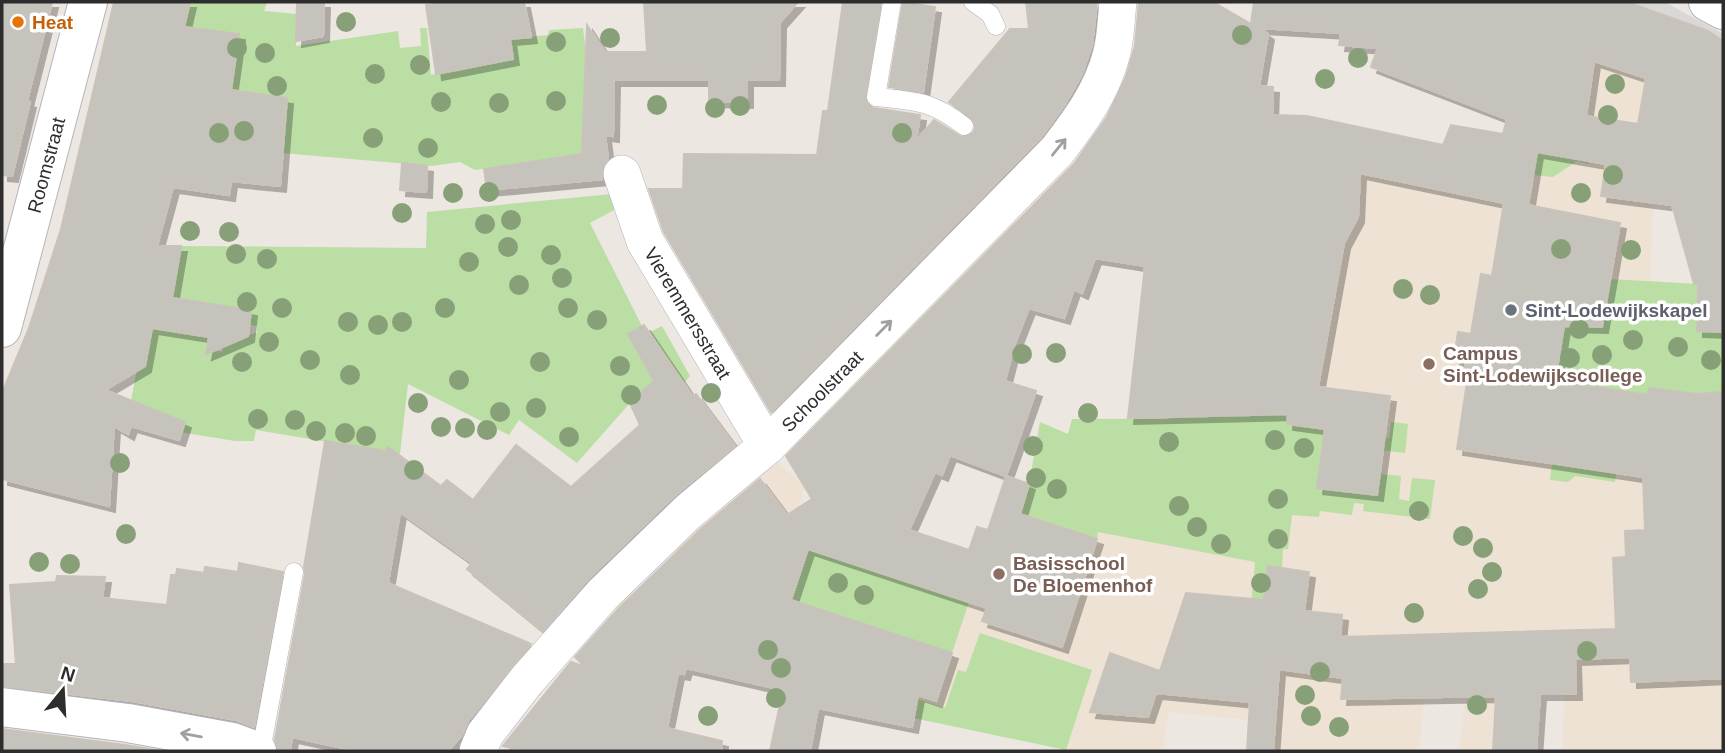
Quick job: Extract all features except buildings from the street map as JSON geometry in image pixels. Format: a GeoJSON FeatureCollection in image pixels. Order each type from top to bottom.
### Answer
{"type":"FeatureCollection","features":[{"type":"Feature","properties":{"kind":"street","name":"Roomstraat"},"geometry":{"type":"LineString","coordinates":[[2,328],[88,2]]}},
{"type":"Feature","properties":{"kind":"street","name":"Schoolstraat"},"geometry":{"type":"LineString","coordinates":[[478,751],[485,734],[527,680],[603,594],[689,511],[767,446],[1021,178],[1057,151],[1087,111],[1121,53],[1118,2]]}},
{"type":"Feature","properties":{"kind":"street"},"geometry":{"type":"LineString","coordinates":[[1709,2],[1723,10]]}},
{"type":"Feature","properties":{"kind":"street","name":"Vieremmersstraat"},"geometry":{"type":"LineString","coordinates":[[622,174],[645,241],[767,446]]}},
{"type":"Feature","properties":{"kind":"street"},"geometry":{"type":"LineString","coordinates":[[2,707],[141,726],[232,742],[259,751]]}},
{"type":"Feature","properties":{"kind":"lane"},"geometry":{"type":"LineString","coordinates":[[892,2],[876,97],[922,102],[944,110],[964,125]]}},
{"type":"Feature","properties":{"kind":"lane"},"geometry":{"type":"LineString","coordinates":[[973,2],[990,14],[996,26]]}},
{"type":"Feature","properties":{"kind":"lane"},"geometry":{"type":"LineString","coordinates":[[259,751],[294,572]]}},
{"type":"Feature","properties":{"kind":"shaded area","name":"Campus Sint-Lodewijkscollege"},"geometry":{"type":"Polygon","coordinates":[[[1557,2],[1627,2],[1684,22],[1664,101],[1653,203],[1650,281],[1698,284],[1698,330],[1723,332],[1723,392],[1695,394],[1722,527],[1723,751],[1563,751],[1564,694],[1496,696],[1493,751],[1459,751],[1466,696],[1424,697],[1419,751],[1247,751],[1249,720],[1168,712],[1163,751],[1074,751],[828,700],[706,629],[612,608],[628,591],[682,604],[706,585],[671,551],[772,457],[805,487],[796,513],[904,529],[981,553],[1006,476],[1030,483],[1040,422],[1068,434],[1072,419],[1128,418],[1145,266],[1232,114],[1307,116],[1497,156],[1509,111],[1549,28],[1557,2]]]}},
{"type":"Feature","properties":{"kind":"shaded area"},"geometry":{"type":"Polygon","coordinates":[[[1627,2],[1665,2],[1723,34],[1723,41],[1708,31],[1627,2]]]}},
{"type":"Feature","properties":{"kind":"green space"},"geometry":{"type":"Polygon","coordinates":[[[190,2],[267,2],[264,11],[296,14],[296,46],[398,31],[400,48],[421,46],[420,28],[427,28],[431,75],[513,59],[510,39],[548,35],[549,30],[583,28],[586,52],[582,154],[475,170],[460,162],[432,166],[282,153],[286,98],[177,81],[217,32],[177,25],[187,13],[190,2]]]}},
{"type":"Feature","properties":{"kind":"green space"},"geometry":{"type":"Polygon","coordinates":[[[1534,152],[1585,160],[1590,154],[1589,164],[1577,161],[1553,177],[1533,175],[1534,152]]]}},
{"type":"Feature","properties":{"kind":"green space"},"geometry":{"type":"Polygon","coordinates":[[[612,194],[614,210],[590,223],[646,334],[662,326],[690,376],[684,383],[653,338],[636,348],[654,381],[630,403],[577,463],[519,420],[509,435],[408,384],[400,454],[256,430],[254,441],[235,441],[167,430],[131,401],[137,369],[145,366],[147,355],[80,317],[186,334],[210,330],[207,349],[222,352],[224,339],[257,333],[257,326],[249,325],[251,310],[141,294],[181,246],[426,248],[427,212],[612,194]]]}},
{"type":"Feature","properties":{"kind":"green space"},"geometry":{"type":"Polygon","coordinates":[[[1610,279],[1698,284],[1698,330],[1723,332],[1723,392],[1695,394],[1650,388],[1648,395],[1555,381],[1564,326],[1610,279]]]}},
{"type":"Feature","properties":{"kind":"green space"},"geometry":{"type":"Polygon","coordinates":[[[1292,383],[1287,424],[1325,429],[1317,488],[1377,495],[1380,474],[1401,476],[1399,499],[1409,501],[1412,478],[1435,480],[1430,519],[1363,511],[1364,504],[1354,503],[1352,515],[1320,511],[1319,517],[1292,515],[1288,549],[1283,549],[1282,568],[1268,567],[1255,666],[1244,684],[1255,562],[1098,532],[1097,539],[1020,514],[1029,484],[1040,422],[1068,434],[1072,419],[1169,419],[1196,416],[1292,383]]]}},
{"type":"Feature","properties":{"kind":"green space"},"geometry":{"type":"Polygon","coordinates":[[[1391,422],[1408,424],[1405,453],[1364,448],[1366,435],[1389,438],[1391,422]]]}},
{"type":"Feature","properties":{"kind":"green space"},"geometry":{"type":"Polygon","coordinates":[[[1552,463],[1616,473],[1615,482],[1575,476],[1568,482],[1550,480],[1552,463]]]}},
{"type":"Feature","properties":{"kind":"green space"},"geometry":{"type":"Polygon","coordinates":[[[813,534],[969,602],[952,653],[791,600],[813,534]]]}},
{"type":"Feature","properties":{"kind":"green space"},"geometry":{"type":"Polygon","coordinates":[[[980,633],[1092,670],[1066,750],[828,700],[827,670],[945,708],[958,670],[966,672],[980,633]]]}},
{"type":"Feature","properties":{"kind":"place","name":"Heat"},"geometry":{"type":"Point","coordinates":[18,22]}},
{"type":"Feature","properties":{"kind":"place","name":"Sint-Lodewijkskapel"},"geometry":{"type":"Point","coordinates":[1511,310]}},
{"type":"Feature","properties":{"kind":"place","name":"Campus Sint-Lodewijkscollege"},"geometry":{"type":"Point","coordinates":[1429,364]}},
{"type":"Feature","properties":{"kind":"place","name":"Basisschool De Bloemenhof"},"geometry":{"type":"Point","coordinates":[999,574]}}]}
